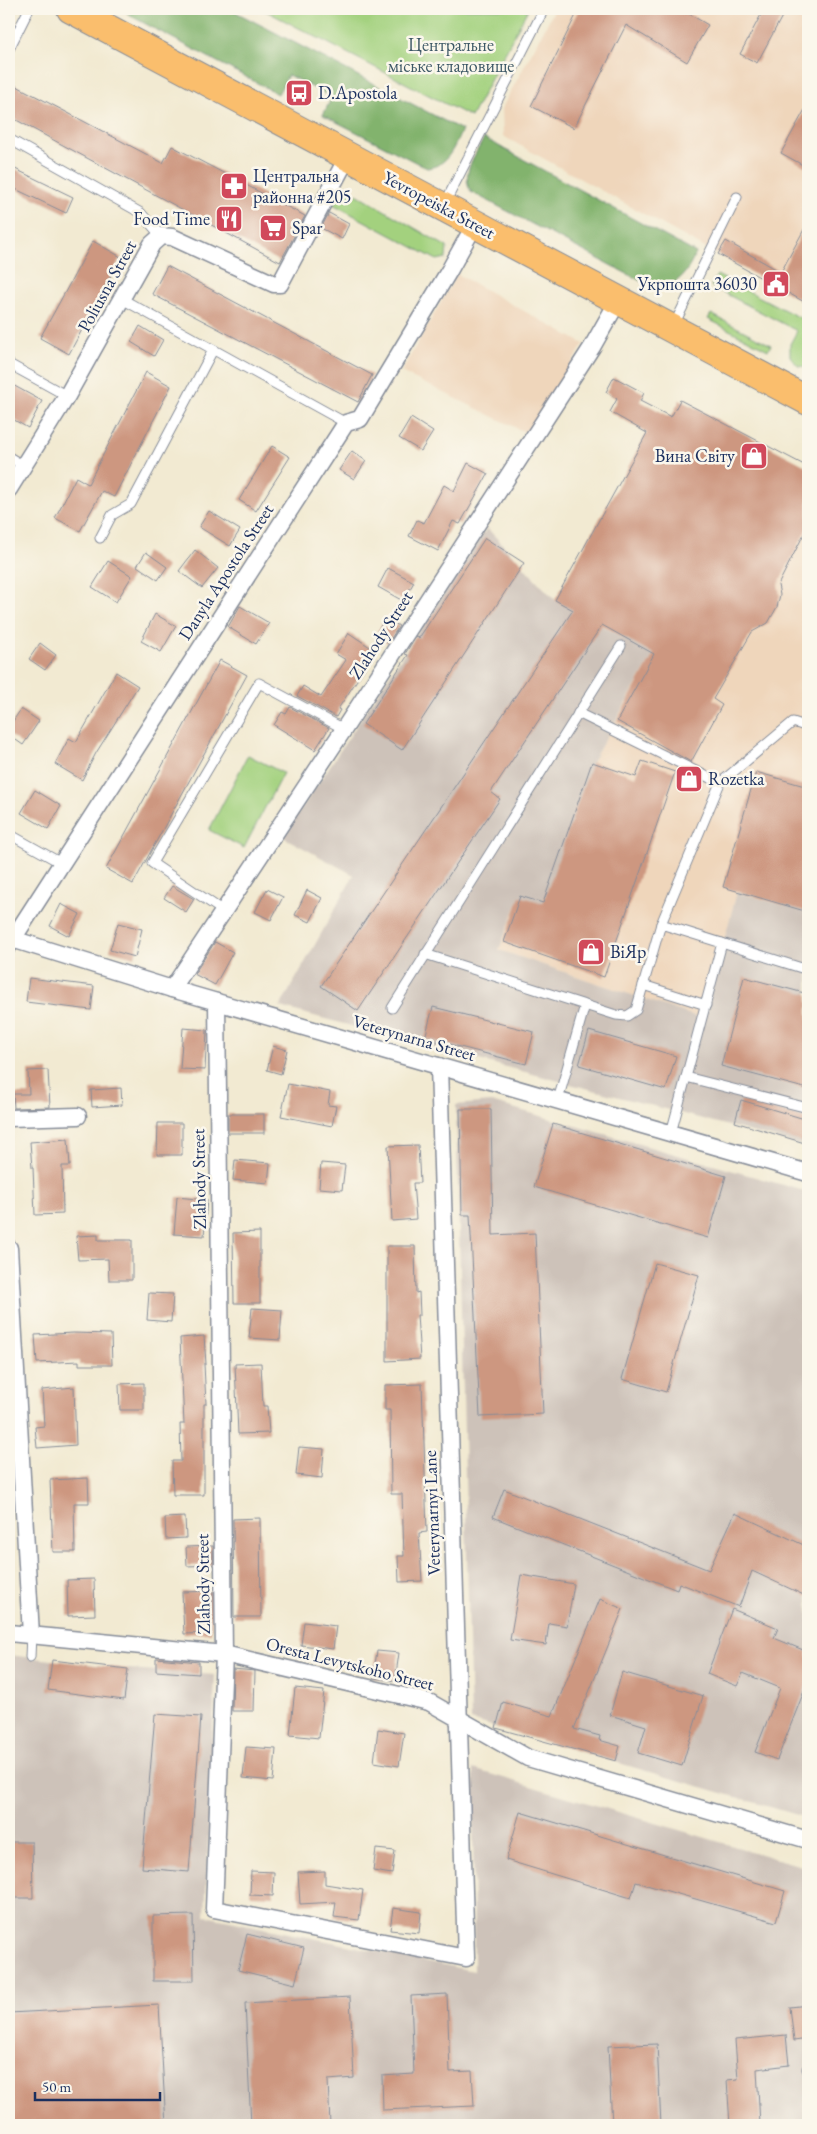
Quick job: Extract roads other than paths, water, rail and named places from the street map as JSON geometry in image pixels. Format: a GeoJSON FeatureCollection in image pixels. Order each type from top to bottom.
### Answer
{"type":"FeatureCollection","features":[{"type":"Feature","properties":{"kind":"highway","name":"Yevropeiska Street"},"geometry":{"type":"LineString","coordinates":[[71,9],[808,401]]}},
{"type":"Feature","properties":{"kind":"street","name":"Poliusna Street"},"geometry":{"type":"LineString","coordinates":[[9,489],[67,396],[152,244],[161,236],[172,237],[274,284],[280,284],[285,279],[348,156]]}},
{"type":"Feature","properties":{"kind":"street","name":"Danyla Apostola Street"},"geometry":{"type":"LineString","coordinates":[[10,940],[346,423],[360,418],[449,271],[475,224]]}},
{"type":"Feature","properties":{"kind":"street","name":"Zlahody Street"},"geometry":{"type":"LineString","coordinates":[[172,988],[344,729],[592,347],[618,300]]}},
{"type":"Feature","properties":{"kind":"street","name":"Veterynarna Street"},"geometry":{"type":"LineString","coordinates":[[10,940],[808,1173]]}},
{"type":"Feature","properties":{"kind":"street","name":"Zlahody Street"},"geometry":{"type":"LineString","coordinates":[[217,1002],[224,1654],[214,1908],[466,1958]]}},
{"type":"Feature","properties":{"kind":"street","name":"Veterynarnyi Lane"},"geometry":{"type":"LineString","coordinates":[[439,1066],[466,1958]]}},
{"type":"Feature","properties":{"kind":"street"},"geometry":{"type":"LineString","coordinates":[[9,1118],[78,1116]]}},
{"type":"Feature","properties":{"kind":"street"},"geometry":{"type":"LineString","coordinates":[[9,1248],[15,1465],[31,1636]]}},
{"type":"Feature","properties":{"kind":"street","name":"Oresta Levytskoho Street"},"geometry":{"type":"LineString","coordinates":[[9,1633],[224,1654],[429,1702],[528,1758],[808,1840]]}},
{"type":"Feature","properties":{"kind":"lane"},"geometry":{"type":"LineString","coordinates":[[9,49],[28,9]]}},
{"type":"Feature","properties":{"kind":"lane"},"geometry":{"type":"LineString","coordinates":[[443,207],[544,9]]}},
{"type":"Feature","properties":{"kind":"lane"},"geometry":{"type":"LineString","coordinates":[[9,139],[141,213],[161,236]]}},
{"type":"Feature","properties":{"kind":"lane"},"geometry":{"type":"LineString","coordinates":[[672,329],[737,197]]}},
{"type":"Feature","properties":{"kind":"lane"},"geometry":{"type":"LineString","coordinates":[[122,300],[346,423]]}},
{"type":"Feature","properties":{"kind":"lane"},"geometry":{"type":"LineString","coordinates":[[100,538],[112,515],[131,504],[213,350]]}},
{"type":"Feature","properties":{"kind":"lane"},"geometry":{"type":"LineString","coordinates":[[9,364],[67,396]]}},
{"type":"Feature","properties":{"kind":"lane"},"geometry":{"type":"LineString","coordinates":[[9,457],[24,466]]}},
{"type":"Feature","properties":{"kind":"lane"},"geometry":{"type":"LineString","coordinates":[[392,1008],[621,646]]}},
{"type":"Feature","properties":{"kind":"lane"},"geometry":{"type":"LineString","coordinates":[[223,911],[152,863],[259,683],[344,729]]}},
{"type":"Feature","properties":{"kind":"lane"},"geometry":{"type":"LineString","coordinates":[[578,713],[720,783]]}},
{"type":"Feature","properties":{"kind":"lane"},"geometry":{"type":"LineString","coordinates":[[425,954],[616,1015],[627,1016],[636,1010],[660,924],[720,783],[794,722],[808,727]]}},
{"type":"Feature","properties":{"kind":"lane"},"geometry":{"type":"LineString","coordinates":[[9,834],[61,863]]}},
{"type":"Feature","properties":{"kind":"lane"},"geometry":{"type":"LineString","coordinates":[[660,924],[808,970]]}},
{"type":"Feature","properties":{"kind":"lane"},"geometry":{"type":"LineString","coordinates":[[671,1133],[722,943]]}},
{"type":"Feature","properties":{"kind":"lane"},"geometry":{"type":"LineString","coordinates":[[643,985],[706,1005]]}},
{"type":"Feature","properties":{"kind":"lane"},"geometry":{"type":"LineString","coordinates":[[558,1100],[585,1005]]}},
{"type":"Feature","properties":{"kind":"lane"},"geometry":{"type":"LineString","coordinates":[[686,1077],[808,1108]]}},
{"type":"Feature","properties":{"kind":"lane"},"geometry":{"type":"LineString","coordinates":[[30,1657],[31,1636]]}},
{"type":"Feature","properties":{"kind":"place","name":"D.Apostola"},"geometry":{"type":"Point","coordinates":[299,93]}},
{"type":"Feature","properties":{"kind":"place","name":"Центральна районна #205"},"geometry":{"type":"Point","coordinates":[234,186]}},
{"type":"Feature","properties":{"kind":"place","name":"Food Time"},"geometry":{"type":"Point","coordinates":[229,219]}},
{"type":"Feature","properties":{"kind":"place","name":"Spar"},"geometry":{"type":"Point","coordinates":[273,228]}},
{"type":"Feature","properties":{"kind":"place","name":"Укрпошта 36030"},"geometry":{"type":"Point","coordinates":[776,284]}},
{"type":"Feature","properties":{"kind":"place","name":"Вина Світу"},"geometry":{"type":"Point","coordinates":[754,456]}},
{"type":"Feature","properties":{"kind":"place","name":"Rozetka"},"geometry":{"type":"Point","coordinates":[689,779]}},
{"type":"Feature","properties":{"kind":"place","name":"ВіЯр"},"geometry":{"type":"Point","coordinates":[591,952]}},
{"type":"Feature","properties":{"kind":"park label","name":"Центральне міське кладовище"},"geometry":{"type":"Point","coordinates":[451,55]}}]}
